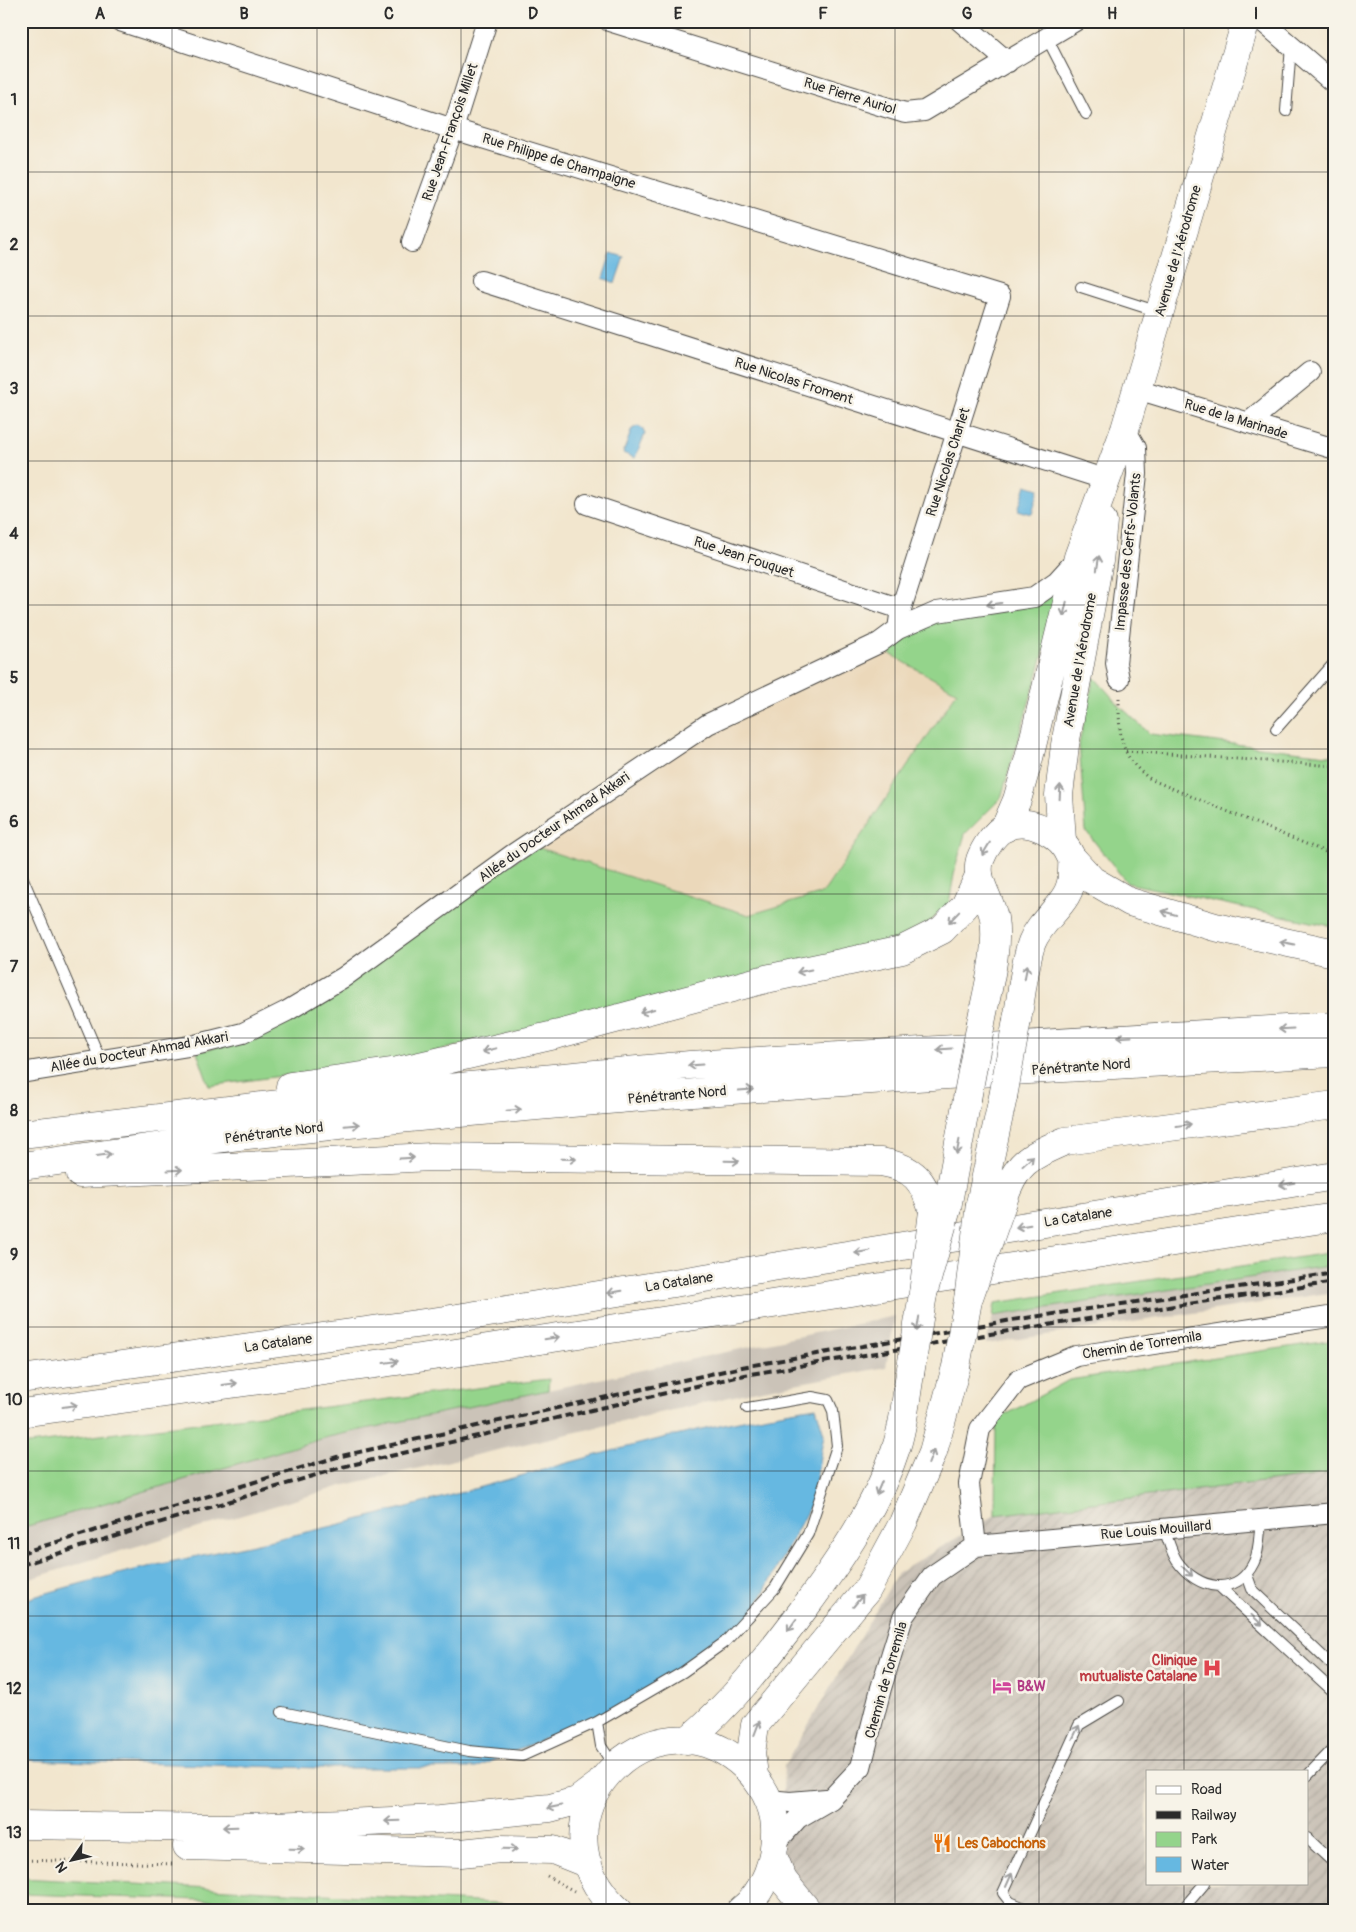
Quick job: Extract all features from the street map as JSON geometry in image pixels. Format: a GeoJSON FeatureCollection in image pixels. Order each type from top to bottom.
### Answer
{"type":"FeatureCollection","features":[{"type":"Feature","properties":{"kind":"main road","name":"Avenue de l'Aérodrome"},"geometry":{"type":"LineString","coordinates":[[1005,828],[1017,800],[1078,557],[1125,429],[1246,21]]}},
{"type":"Feature","properties":{"kind":"main road","name":"Avenue de l'Aérodrome"},"geometry":{"type":"LineString","coordinates":[[992,1203],[1004,1097],[1032,942],[1044,922],[1064,902],[1072,884],[1059,795],[1063,755],[1098,561],[1107,480]]}},
{"type":"Feature","properties":{"kind":"main road"},"geometry":{"type":"LineString","coordinates":[[687,1740],[712,1720],[769,1656],[830,1573],[873,1502],[897,1444],[923,1294],[940,1210],[967,1099],[995,942],[994,917],[979,876],[979,862],[986,846],[1005,828],[1024,825],[1044,829],[1067,850],[1092,880],[1130,902],[1215,927],[1335,953]]}},
{"type":"Feature","properties":{"kind":"main road"},"geometry":{"type":"LineString","coordinates":[[21,1128],[211,1096],[398,1071],[559,1034],[766,979],[902,950],[942,930],[965,906],[979,876]]}},
{"type":"Feature","properties":{"kind":"main road","name":"Pénétrante Nord"},"geometry":{"type":"LineString","coordinates":[[21,1134],[280,1104],[690,1065],[1335,1026]]}},
{"type":"Feature","properties":{"kind":"main road","name":"Pénétrante Nord"},"geometry":{"type":"LineString","coordinates":[[21,1166],[282,1131],[691,1094],[1129,1063],[1335,1053]]}},
{"type":"Feature","properties":{"kind":"main road"},"geometry":{"type":"LineString","coordinates":[[754,1775],[751,1753],[755,1726],[867,1590],[903,1523],[933,1452],[956,1367],[968,1300],[992,1203],[1011,1177],[1033,1156],[1065,1141],[1335,1105]]}},
{"type":"Feature","properties":{"kind":"main road"},"geometry":{"type":"LineString","coordinates":[[21,1178],[431,1157],[881,1162],[896,1165],[916,1175],[940,1210]]}},
{"type":"Feature","properties":{"kind":"main road","name":"La Catalane"},"geometry":{"type":"LineString","coordinates":[[21,1379],[445,1320],[1335,1176]]}},
{"type":"Feature","properties":{"kind":"main road"},"geometry":{"type":"LineString","coordinates":[[21,1413],[455,1353],[1335,1217]]}},
{"type":"Feature","properties":{"kind":"main road"},"geometry":{"type":"LineString","coordinates":[[21,1825],[221,1828],[440,1819],[550,1808],[577,1801],[636,1751],[661,1742],[687,1740],[712,1746],[735,1758],[754,1775],[769,1800],[775,1821],[775,1850],[782,1880],[808,1911]]}},
{"type":"Feature","properties":{"kind":"main road"},"geometry":{"type":"LineString","coordinates":[[606,1776],[587,1811],[583,1838],[588,1864],[597,1886],[610,1907]]}},
{"type":"Feature","properties":{"kind":"main road"},"geometry":{"type":"LineString","coordinates":[[21,1842],[461,1853],[500,1849],[553,1850],[588,1864]]}},
{"type":"Feature","properties":{"kind":"main road"},"geometry":{"type":"LineString","coordinates":[[740,1911],[748,1905],[764,1883],[775,1850]]}},
{"type":"Feature","properties":{"kind":"street","name":"Rue Philippe de Champaigne"},"geometry":{"type":"LineString","coordinates":[[120,21],[453,129],[1000,296]]}},
{"type":"Feature","properties":{"kind":"street","name":"Rue Jean-François Millet"},"geometry":{"type":"LineString","coordinates":[[412,242],[453,129],[487,21]]}},
{"type":"Feature","properties":{"kind":"street","name":"Rue Pierre Auriol"},"geometry":{"type":"LineString","coordinates":[[609,21],[905,113],[924,111],[1075,21]]}},
{"type":"Feature","properties":{"kind":"street"},"geometry":{"type":"LineString","coordinates":[[960,21],[1008,62]]}},
{"type":"Feature","properties":{"kind":"street"},"geometry":{"type":"LineString","coordinates":[[1262,21],[1335,84]]}},
{"type":"Feature","properties":{"kind":"street","name":"Rue Nicolas Froment"},"geometry":{"type":"LineString","coordinates":[[481,281],[1107,480]]}},
{"type":"Feature","properties":{"kind":"street","name":"Rue Nicolas Charlet"},"geometry":{"type":"LineString","coordinates":[[898,629],[902,609],[1000,296]]}},
{"type":"Feature","properties":{"kind":"street"},"geometry":{"type":"LineString","coordinates":[[1248,423],[1310,372]]}},
{"type":"Feature","properties":{"kind":"street","name":"Rue de la Marinade"},"geometry":{"type":"LineString","coordinates":[[1137,389],[1335,448]]}},
{"type":"Feature","properties":{"kind":"street","name":"Impasse des Cerfs-Volants"},"geometry":{"type":"LineString","coordinates":[[1119,678],[1116,663],[1137,474],[1136,448],[1125,429]]}},
{"type":"Feature","properties":{"kind":"street","name":"Rue Jean Fouquet"},"geometry":{"type":"LineString","coordinates":[[587,504],[902,609]]}},
{"type":"Feature","properties":{"kind":"street","name":"Allée du Docteur Ahmad Akkari"},"geometry":{"type":"LineString","coordinates":[[21,1073],[101,1061],[195,1044],[243,1033],[287,1011],[344,977],[512,854],[708,724],[879,643],[898,629],[937,612],[1034,597],[1057,581],[1078,557]]}},
{"type":"Feature","properties":{"kind":"street","name":"Chemin de Torremila"},"geometry":{"type":"LineString","coordinates":[[775,1850],[798,1818],[830,1799],[861,1767],[903,1617],[932,1576],[976,1546],[969,1484],[980,1429],[1018,1380],[1076,1356],[1335,1316]]}},
{"type":"Feature","properties":{"kind":"street","name":"Rue Louis Mouillard"},"geometry":{"type":"LineString","coordinates":[[976,1546],[1335,1513]]}},
{"type":"Feature","properties":{"kind":"street"},"geometry":{"type":"LineString","coordinates":[[769,1800],[790,1802],[830,1799]]}},
{"type":"Feature","properties":{"kind":"lane"},"geometry":{"type":"LineString","coordinates":[[1047,38],[1086,114]]}},
{"type":"Feature","properties":{"kind":"lane"},"geometry":{"type":"LineString","coordinates":[[1286,111],[1291,46]]}},
{"type":"Feature","properties":{"kind":"lane"},"geometry":{"type":"LineString","coordinates":[[1082,287],[1160,312]]}},
{"type":"Feature","properties":{"kind":"lane"},"geometry":{"type":"LineString","coordinates":[[1276,729],[1335,662]]}},
{"type":"Feature","properties":{"kind":"lane"},"geometry":{"type":"LineString","coordinates":[[21,874],[101,1061]]}},
{"type":"Feature","properties":{"kind":"lane"},"geometry":{"type":"LineString","coordinates":[[282,1712],[469,1751],[522,1756],[597,1722],[682,1672],[725,1642],[775,1588],[808,1534],[837,1446],[832,1411],[828,1400],[812,1397],[747,1408]]}},
{"type":"Feature","properties":{"kind":"lane"},"geometry":{"type":"LineString","coordinates":[[1221,1588],[1247,1575],[1257,1554],[1261,1520]]}},
{"type":"Feature","properties":{"kind":"lane"},"geometry":{"type":"LineString","coordinates":[[1164,1529],[1176,1560],[1188,1574],[1208,1585],[1221,1588],[1335,1693]]}},
{"type":"Feature","properties":{"kind":"lane"},"geometry":{"type":"LineString","coordinates":[[1247,1575],[1252,1589],[1335,1668]]}},
{"type":"Feature","properties":{"kind":"lane"},"geometry":{"type":"LineString","coordinates":[[1032,1911],[1010,1902],[1003,1893],[1079,1725],[1119,1701]]}},
{"type":"Feature","properties":{"kind":"lane"},"geometry":{"type":"LineString","coordinates":[[597,1722],[606,1776]]}},
{"type":"Feature","properties":{"kind":"lane"},"geometry":{"type":"LineString","coordinates":[[1308,1775],[1335,1747]]}},
{"type":"Feature","properties":{"kind":"lane"},"geometry":{"type":"LineString","coordinates":[[1308,1839],[1335,1864]]}},
{"type":"Feature","properties":{"kind":"lane"},"geometry":{"type":"LineString","coordinates":[[1181,1911],[1204,1884]]}},
{"type":"Feature","properties":{"kind":"path"},"geometry":{"type":"LineString","coordinates":[[1119,678],[1119,732],[1126,751],[1137,769],[1152,780],[1335,856]]}},
{"type":"Feature","properties":{"kind":"path"},"geometry":{"type":"LineString","coordinates":[[1126,751],[1335,766]]}},
{"type":"Feature","properties":{"kind":"shaded area"},"geometry":{"type":"Polygon","coordinates":[[[883,650],[958,691],[823,893],[749,915],[536,847],[711,731],[883,650]]]}},
{"type":"Feature","properties":{"kind":"shaded area"},"geometry":{"type":"Polygon","coordinates":[[[1335,1265],[1335,1292],[986,1344],[993,1316],[1335,1265]]]}},
{"type":"Feature","properties":{"kind":"shaded area"},"geometry":{"type":"Polygon","coordinates":[[[895,1316],[886,1367],[747,1393],[345,1485],[21,1582],[21,1528],[64,1514],[328,1437],[895,1316]]]}},
{"type":"Feature","properties":{"kind":"shaded area"},"geometry":{"type":"Polygon","coordinates":[[[1335,1473],[1335,1911],[765,1911],[779,1900],[784,1766],[898,1573],[995,1515],[1335,1473]]]}},
{"type":"Feature","properties":{"kind":"green space"},"geometry":{"type":"Polygon","coordinates":[[[1063,587],[1001,798],[965,834],[955,869],[949,903],[930,922],[899,940],[557,1024],[396,1060],[209,1086],[197,1052],[246,1040],[536,847],[749,915],[823,893],[957,692],[883,650],[924,626],[946,617],[1063,587]]]}},
{"type":"Feature","properties":{"kind":"green space"},"geometry":{"type":"Polygon","coordinates":[[[1094,677],[1120,706],[1150,734],[1335,756],[1335,927],[1127,883],[1086,831],[1079,744],[1094,677]]]}},
{"type":"Feature","properties":{"kind":"green space"},"geometry":{"type":"Polygon","coordinates":[[[1335,1252],[1335,1265],[993,1316],[995,1303],[1335,1252]]]}},
{"type":"Feature","properties":{"kind":"green space"},"geometry":{"type":"Polygon","coordinates":[[[1335,1340],[1335,1473],[995,1515],[996,1420],[1069,1380],[1335,1340]]]}},
{"type":"Feature","properties":{"kind":"green space"},"geometry":{"type":"Polygon","coordinates":[[[549,1379],[548,1390],[328,1437],[21,1528],[21,1445],[549,1379]]]}},
{"type":"Feature","properties":{"kind":"green space"},"geometry":{"type":"Polygon","coordinates":[[[21,1878],[532,1905],[535,1911],[434,1911],[290,1903],[21,1894],[21,1878]]]}},
{"type":"Feature","properties":{"kind":"water"},"geometry":{"type":"Polygon","coordinates":[[[611,253],[624,257],[615,283],[603,278],[611,253]]]}},
{"type":"Feature","properties":{"kind":"water"},"geometry":{"type":"Polygon","coordinates":[[[638,426],[642,428],[645,434],[635,458],[623,453],[632,429],[638,426]]]}},
{"type":"Feature","properties":{"kind":"water"},"geometry":{"type":"Polygon","coordinates":[[[1026,485],[1039,489],[1032,514],[1018,510],[1026,485]]]}},
{"type":"Feature","properties":{"kind":"water"},"geometry":{"type":"Polygon","coordinates":[[[816,1407],[824,1434],[812,1502],[748,1622],[635,1700],[476,1768],[320,1768],[21,1760],[21,1601],[103,1578],[353,1521],[641,1444],[757,1417],[816,1407]]]}},
{"type":"Feature","properties":{"kind":"railway"},"geometry":{"type":"LineString","coordinates":[[21,1553],[337,1457],[742,1367],[1012,1320],[1335,1273]]}},
{"type":"Feature","properties":{"kind":"railway"},"geometry":{"type":"LineString","coordinates":[[21,1565],[342,1467],[745,1375],[1014,1330],[1335,1282]]}},
{"type":"Feature","properties":{"kind":"place","name":"Clinique mutualiste Catalane"},"geometry":{"type":"Point","coordinates":[1212,1668]}},
{"type":"Feature","properties":{"kind":"place","name":"B&W"},"geometry":{"type":"Point","coordinates":[1002,1686]}},
{"type":"Feature","properties":{"kind":"place","name":"Les Cabochons"},"geometry":{"type":"Point","coordinates":[942,1843]}}]}
